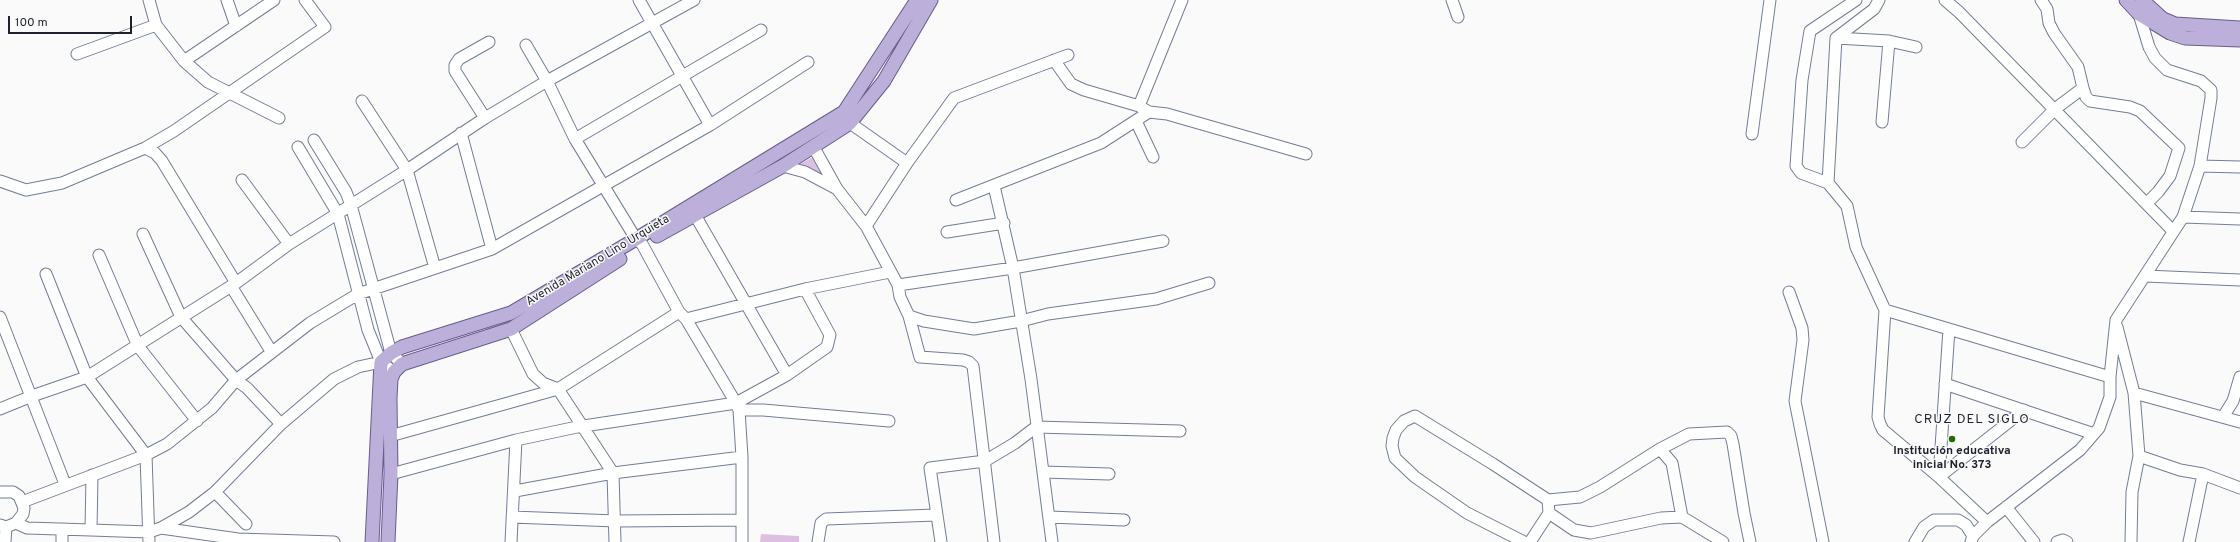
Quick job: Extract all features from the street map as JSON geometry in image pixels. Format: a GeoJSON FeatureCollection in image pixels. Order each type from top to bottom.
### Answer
{"type":"FeatureCollection","features":[{"type":"Feature","properties":{"kind":"main road","name":"Avenida Mariano Lino Urquieta"},"geometry":{"type":"LineString","coordinates":[[398,368],[511,329],[639,242],[844,112],[917,0]]}},
{"type":"Feature","properties":{"kind":"main road","name":"Avenida Mariano Lino Urquieta"},"geometry":{"type":"LineString","coordinates":[[381,362],[391,353],[402,347],[511,313],[639,242],[695,215],[783,166],[850,123],[884,80],[931,0]]}},
{"type":"Feature","properties":{"kind":"main road"},"geometry":{"type":"LineString","coordinates":[[2126,0],[2139,14],[2159,28],[2185,38],[2240,40]]}},
{"type":"Feature","properties":{"kind":"main road"},"geometry":{"type":"LineString","coordinates":[[2142,0],[2163,19],[2175,24],[2240,28]]}},
{"type":"Feature","properties":{"kind":"main road"},"geometry":{"type":"LineString","coordinates":[[372,542],[381,362]]}},
{"type":"Feature","properties":{"kind":"main road"},"geometry":{"type":"LineString","coordinates":[[388,542],[391,474],[391,379],[398,368]]}},
{"type":"Feature","properties":{"kind":"street"},"geometry":{"type":"LineString","coordinates":[[149,0],[156,25],[184,61],[208,82],[279,118]]}},
{"type":"Feature","properties":{"kind":"street"},"geometry":{"type":"LineString","coordinates":[[227,0],[236,26]]}},
{"type":"Feature","properties":{"kind":"street"},"geometry":{"type":"LineString","coordinates":[[184,61],[274,0]]}},
{"type":"Feature","properties":{"kind":"street"},"geometry":{"type":"LineString","coordinates":[[0,181],[26,190],[62,183],[145,148],[232,93],[325,27],[305,0]]}},
{"type":"Feature","properties":{"kind":"street"},"geometry":{"type":"LineString","coordinates":[[639,0],[710,125]]}},
{"type":"Feature","properties":{"kind":"street"},"geometry":{"type":"LineString","coordinates":[[0,409],[32,396],[88,377],[233,285],[289,244],[407,170],[485,118],[547,81],[694,0]]}},
{"type":"Feature","properties":{"kind":"street"},"geometry":{"type":"LineString","coordinates":[[1139,106],[1182,0]]}},
{"type":"Feature","properties":{"kind":"street"},"geometry":{"type":"LineString","coordinates":[[1452,0],[1458,17]]}},
{"type":"Feature","properties":{"kind":"street"},"geometry":{"type":"LineString","coordinates":[[1752,134],[1770,0]]}},
{"type":"Feature","properties":{"kind":"street"},"geometry":{"type":"LineString","coordinates":[[1856,0],[1814,27],[1808,37],[1802,80],[1796,166],[1802,173],[1828,183],[1846,206],[1856,247],[1885,310],[1878,417],[1880,424],[1884,430],[1986,522]]}},
{"type":"Feature","properties":{"kind":"street"},"geometry":{"type":"LineString","coordinates":[[1828,183],[1836,38],[1874,8],[1879,0]]}},
{"type":"Feature","properties":{"kind":"street"},"geometry":{"type":"LineString","coordinates":[[1945,0],[1959,12],[2147,202],[2173,231]]}},
{"type":"Feature","properties":{"kind":"street"},"geometry":{"type":"LineString","coordinates":[[2040,0],[2048,9],[2049,23],[2054,33],[2078,67],[2086,97],[2090,101],[2130,107],[2140,111],[2179,148],[2170,176],[2158,192],[2147,202]]}},
{"type":"Feature","properties":{"kind":"street"},"geometry":{"type":"LineString","coordinates":[[1915,542],[1924,527],[1934,520],[1958,520],[1966,525],[1972,539],[1986,522],[2080,450],[2099,428],[2110,397],[2110,377],[2116,320],[2183,217],[2200,166],[2211,98],[2211,90],[2201,81],[2167,70],[2155,58],[2149,47],[2139,14]]}},
{"type":"Feature","properties":{"kind":"street"},"geometry":{"type":"LineString","coordinates":[[77,54],[156,25]]}},
{"type":"Feature","properties":{"kind":"street"},"geometry":{"type":"LineString","coordinates":[[576,139],[761,30]]}},
{"type":"Feature","properties":{"kind":"street"},"geometry":{"type":"LineString","coordinates":[[1836,38],[1889,41],[1916,47]]}},
{"type":"Feature","properties":{"kind":"street"},"geometry":{"type":"LineString","coordinates":[[1882,122],[1889,41]]}},
{"type":"Feature","properties":{"kind":"street"},"geometry":{"type":"LineString","coordinates":[[485,118],[455,70],[455,65],[459,60],[489,42]]}},
{"type":"Feature","properties":{"kind":"street"},"geometry":{"type":"LineString","coordinates":[[526,45],[547,81],[576,139],[737,406],[742,457],[742,542]]}},
{"type":"Feature","properties":{"kind":"street"},"geometry":{"type":"LineString","coordinates":[[866,226],[907,163],[954,98],[1068,55]]}},
{"type":"Feature","properties":{"kind":"street"},"geometry":{"type":"LineString","coordinates":[[1054,60],[1071,84],[1084,90],[1139,106],[1149,112],[1167,114],[1306,154]]}},
{"type":"Feature","properties":{"kind":"street"},"geometry":{"type":"LineString","coordinates":[[22,502],[65,484],[146,455],[167,444],[197,421],[220,400],[236,380],[271,351],[310,323],[358,294],[492,249],[710,125],[808,62]]}},
{"type":"Feature","properties":{"kind":"street"},"geometry":{"type":"LineString","coordinates":[[2022,142],[2055,109],[2083,88]]}},
{"type":"Feature","properties":{"kind":"street"},"geometry":{"type":"LineString","coordinates":[[362,101],[407,170],[435,268]]}},
{"type":"Feature","properties":{"kind":"street"},"geometry":{"type":"LineString","coordinates":[[956,200],[1101,143],[1149,112]]}},
{"type":"Feature","properties":{"kind":"street"},"geometry":{"type":"LineString","coordinates":[[1136,120],[1153,157]]}},
{"type":"Feature","properties":{"kind":"street"},"geometry":{"type":"LineString","coordinates":[[850,123],[907,163]]}},
{"type":"Feature","properties":{"kind":"street"},"geometry":{"type":"LineString","coordinates":[[461,133],[492,249]]}},
{"type":"Feature","properties":{"kind":"street"},"geometry":{"type":"LineString","coordinates":[[314,140],[346,192],[351,205],[391,353],[398,368]]}},
{"type":"Feature","properties":{"kind":"street"},"geometry":{"type":"LineString","coordinates":[[813,146],[837,189],[866,226],[898,285],[900,297],[909,316],[920,357],[963,360],[969,362],[973,366],[994,542]]}},
{"type":"Feature","properties":{"kind":"street"},"geometry":{"type":"LineString","coordinates":[[298,147],[338,214],[358,294],[381,362]]}},
{"type":"Feature","properties":{"kind":"street"},"geometry":{"type":"LineString","coordinates":[[145,148],[155,153],[162,161],[271,351]]}},
{"type":"Feature","properties":{"kind":"street"},"geometry":{"type":"LineString","coordinates":[[783,166],[805,172],[837,189]]}},
{"type":"Feature","properties":{"kind":"street"},"geometry":{"type":"LineString","coordinates":[[2200,166],[2240,168]]}},
{"type":"Feature","properties":{"kind":"street"},"geometry":{"type":"LineString","coordinates":[[242,180],[289,244]]}},
{"type":"Feature","properties":{"kind":"street"},"geometry":{"type":"LineString","coordinates":[[994,186],[1004,223],[1013,268],[1031,379],[1052,542]]}},
{"type":"Feature","properties":{"kind":"street"},"geometry":{"type":"LineString","coordinates":[[695,215],[787,375]]}},
{"type":"Feature","properties":{"kind":"street"},"geometry":{"type":"LineString","coordinates":[[2183,217],[2240,219]]}},
{"type":"Feature","properties":{"kind":"street"},"geometry":{"type":"LineString","coordinates":[[947,232],[1004,223]]}},
{"type":"Feature","properties":{"kind":"street"},"geometry":{"type":"LineString","coordinates":[[143,234],[182,317],[236,380],[247,388],[281,424]]}},
{"type":"Feature","properties":{"kind":"street"},"geometry":{"type":"LineString","coordinates":[[898,285],[1013,268],[1163,241]]}},
{"type":"Feature","properties":{"kind":"street"},"geometry":{"type":"LineString","coordinates":[[99,255],[138,346],[197,421]]}},
{"type":"Feature","properties":{"kind":"street"},"geometry":{"type":"LineString","coordinates":[[390,436],[558,389],[682,316],[746,304],[890,272]]}},
{"type":"Feature","properties":{"kind":"street"},"geometry":{"type":"LineString","coordinates":[[46,274],[88,377],[146,455],[149,537]]}},
{"type":"Feature","properties":{"kind":"street"},"geometry":{"type":"LineString","coordinates":[[2145,276],[2240,280]]}},
{"type":"Feature","properties":{"kind":"street"},"geometry":{"type":"LineString","coordinates":[[909,316],[924,321],[974,329],[1021,321],[1048,314],[1156,299],[1209,282]]}},
{"type":"Feature","properties":{"kind":"street"},"geometry":{"type":"LineString","coordinates":[[737,406],[787,375],[823,350],[830,338],[805,290]]}},
{"type":"Feature","properties":{"kind":"street"},"geometry":{"type":"LineString","coordinates":[[1789,292],[1802,334],[1795,401],[1823,542]]}},
{"type":"Feature","properties":{"kind":"street"},"geometry":{"type":"LineString","coordinates":[[1885,310],[2110,377]]}},
{"type":"Feature","properties":{"kind":"street"},"geometry":{"type":"LineString","coordinates":[[0,317],[65,484]]}},
{"type":"Feature","properties":{"kind":"street"},"geometry":{"type":"LineString","coordinates":[[2116,320],[2134,393],[2139,456],[2132,492],[2131,542]]}},
{"type":"Feature","properties":{"kind":"street"},"geometry":{"type":"LineString","coordinates":[[511,329],[533,374],[543,383],[558,389],[584,426],[613,473],[616,521],[615,542]]}},
{"type":"Feature","properties":{"kind":"street"},"geometry":{"type":"LineString","coordinates":[[1939,478],[1949,329]]}},
{"type":"Feature","properties":{"kind":"street"},"geometry":{"type":"LineString","coordinates":[[7,525],[27,528],[91,530],[149,537],[161,528],[189,512],[215,492],[281,424],[334,379],[358,367],[381,362],[398,368]]}},
{"type":"Feature","properties":{"kind":"street"},"geometry":{"type":"LineString","coordinates":[[2223,417],[2233,401],[2240,377]]}},
{"type":"Feature","properties":{"kind":"street"},"geometry":{"type":"LineString","coordinates":[[1945,384],[2094,434]]}},
{"type":"Feature","properties":{"kind":"street"},"geometry":{"type":"LineString","coordinates":[[2134,393],[2240,422]]}},
{"type":"Feature","properties":{"kind":"street"},"geometry":{"type":"LineString","coordinates":[[391,474],[516,440],[584,426],[737,406],[763,410],[889,421]]}},
{"type":"Feature","properties":{"kind":"street"},"geometry":{"type":"LineString","coordinates":[[1939,478],[2024,410]]}},
{"type":"Feature","properties":{"kind":"street"},"geometry":{"type":"LineString","coordinates":[[1524,542],[1467,513],[1415,477],[1395,458],[1392,446],[1396,430],[1408,418],[1415,416],[1548,500],[1580,497],[1600,487],[1660,449],[1689,434],[1721,431],[1727,432],[1731,436],[1750,542]]}},
{"type":"Feature","properties":{"kind":"street"},"geometry":{"type":"LineString","coordinates":[[941,542],[930,468],[985,461],[1015,443],[1036,427],[1180,431]]}},
{"type":"Feature","properties":{"kind":"street"},"geometry":{"type":"LineString","coordinates":[[511,542],[515,491],[516,440]]}},
{"type":"Feature","properties":{"kind":"street"},"geometry":{"type":"LineString","coordinates":[[1660,449],[1672,463],[1682,516]]}},
{"type":"Feature","properties":{"kind":"street"},"geometry":{"type":"LineString","coordinates":[[2139,456],[2180,470],[2203,474],[2240,488]]}},
{"type":"Feature","properties":{"kind":"street"},"geometry":{"type":"LineString","coordinates":[[515,491],[613,473],[742,457]]}},
{"type":"Feature","properties":{"kind":"street"},"geometry":{"type":"LineString","coordinates":[[1043,472],[1109,474]]}},
{"type":"Feature","properties":{"kind":"street"},"geometry":{"type":"LineString","coordinates":[[2190,542],[2203,474]]}},
{"type":"Feature","properties":{"kind":"street"},"geometry":{"type":"LineString","coordinates":[[91,530],[92,475]]}},
{"type":"Feature","properties":{"kind":"street"},"geometry":{"type":"LineString","coordinates":[[0,492],[13,492],[22,502],[23,514],[7,525],[5,542]]}},
{"type":"Feature","properties":{"kind":"street"},"geometry":{"type":"LineString","coordinates":[[215,492],[246,524]]}},
{"type":"Feature","properties":{"kind":"street"},"geometry":{"type":"LineString","coordinates":[[1530,542],[1549,513],[1548,500]]}},
{"type":"Feature","properties":{"kind":"street"},"geometry":{"type":"LineString","coordinates":[[2006,506],[2034,542]]}},
{"type":"Feature","properties":{"kind":"street"},"geometry":{"type":"LineString","coordinates":[[1549,513],[1574,530],[1583,532],[1591,532],[1662,518],[1682,516],[1719,541]]}},
{"type":"Feature","properties":{"kind":"street"},"geometry":{"type":"LineString","coordinates":[[818,542],[820,523],[826,519],[936,515]]}},
{"type":"Feature","properties":{"kind":"street"},"geometry":{"type":"LineString","coordinates":[[512,517],[616,521],[742,520]]}},
{"type":"Feature","properties":{"kind":"street"},"geometry":{"type":"LineString","coordinates":[[1049,517],[1124,520]]}},
{"type":"Feature","properties":{"kind":"street"},"geometry":{"type":"LineString","coordinates":[[161,528],[238,540],[334,542]]}},
{"type":"Feature","properties":{"kind":"street"},"geometry":{"type":"LineString","coordinates":[[62,529],[62,542]]}},
{"type":"Feature","properties":{"kind":"street"},"geometry":{"type":"LineString","coordinates":[[2057,542],[2063,540],[2067,542]]}},
{"type":"Feature","properties":{"kind":"shaded area"},"geometry":{"type":"Polygon","coordinates":[[[820,153],[837,187],[788,171],[820,153]]]}},
{"type":"Feature","properties":{"kind":"shaded area"},"geometry":{"type":"Polygon","coordinates":[[[761,534],[799,536],[799,542],[760,542],[761,534]]]}},
{"type":"Feature","properties":{"kind":"place","name":"Institución educativa inicial No. 373"},"geometry":{"type":"Point","coordinates":[1952,439]}},
{"type":"Feature","properties":{"kind":"district","name":"CRUZ DEL SIGLO"},"geometry":{"type":"Point","coordinates":[1972,420]}}]}
